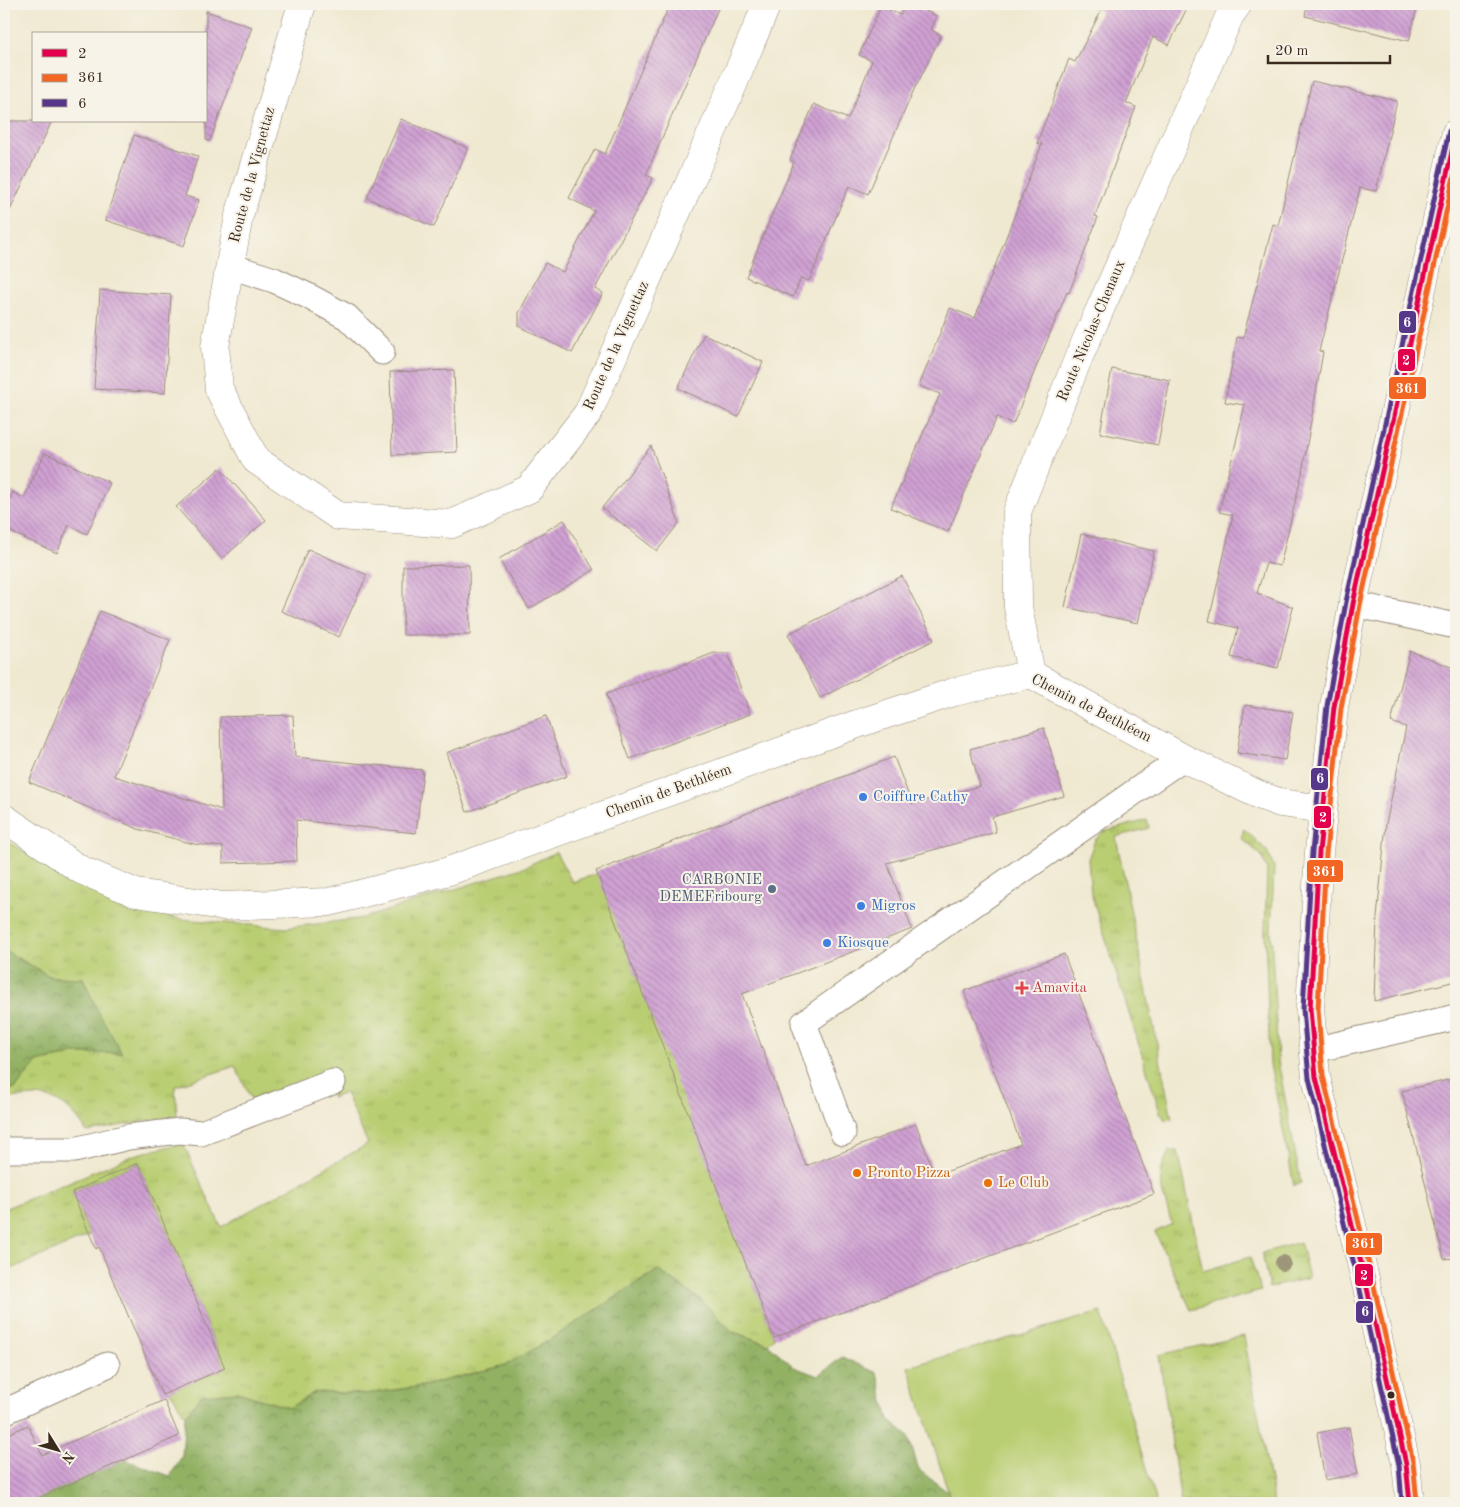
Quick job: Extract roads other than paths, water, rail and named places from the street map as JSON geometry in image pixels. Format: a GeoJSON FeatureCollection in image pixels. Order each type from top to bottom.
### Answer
{"type":"FeatureCollection","features":[{"type":"Feature","properties":{"kind":"street","name":"Route de la Vignettaz"},"geometry":{"type":"LineString","coordinates":[[302,4],[239,216],[216,347],[219,389],[256,460],[338,516],[452,524],[529,488],[588,413],[767,4]]}},
{"type":"Feature","properties":{"kind":"street","name":"Route Nicolas-Chenaux"},"geometry":{"type":"LineString","coordinates":[[1031,674],[1018,607],[1017,512],[1078,359],[1230,14],[1238,4]]}},
{"type":"Feature","properties":{"kind":"street"},"geometry":{"type":"LineString","coordinates":[[1410,1503],[1406,1464],[1365,1279],[1316,1077],[1310,1009],[1323,809],[1334,707],[1353,604],[1456,133]]}},
{"type":"Feature","properties":{"kind":"street","name":"Chemin de Bethléem"},"geometry":{"type":"LineString","coordinates":[[4,818],[81,870],[136,893],[223,906],[329,902],[449,870],[848,727],[954,692],[1031,674],[1183,758],[1268,798],[1281,803],[1323,809]]}},
{"type":"Feature","properties":{"kind":"lane"},"geometry":{"type":"LineString","coordinates":[[230,266],[274,280],[347,317],[382,352]]}},
{"type":"Feature","properties":{"kind":"lane"},"geometry":{"type":"LineString","coordinates":[[1353,604],[1456,626]]}},
{"type":"Feature","properties":{"kind":"lane"},"geometry":{"type":"LineString","coordinates":[[843,1133],[804,1022],[1183,758]]}},
{"type":"Feature","properties":{"kind":"lane"},"geometry":{"type":"LineString","coordinates":[[1314,1050],[1456,1017]]}},
{"type":"Feature","properties":{"kind":"lane"},"geometry":{"type":"LineString","coordinates":[[4,1150],[74,1150],[128,1137],[180,1131],[201,1133],[333,1082]]}},
{"type":"Feature","properties":{"kind":"lane"},"geometry":{"type":"LineString","coordinates":[[4,1412],[107,1365]]}},
{"type":"Feature","properties":{"kind":"place","name":"Coiffure Cathy"},"geometry":{"type":"Point","coordinates":[863,797]}},
{"type":"Feature","properties":{"kind":"place","name":"CARBONIE DEMEFribourg"},"geometry":{"type":"Point","coordinates":[772,889]}},
{"type":"Feature","properties":{"kind":"place","name":"Migros"},"geometry":{"type":"Point","coordinates":[861,906]}},
{"type":"Feature","properties":{"kind":"place","name":"Kiosque"},"geometry":{"type":"Point","coordinates":[827,943]}},
{"type":"Feature","properties":{"kind":"place","name":"Amavita"},"geometry":{"type":"Point","coordinates":[1022,988]}},
{"type":"Feature","properties":{"kind":"place","name":"Pronto Pizza"},"geometry":{"type":"Point","coordinates":[857,1173]}},
{"type":"Feature","properties":{"kind":"place","name":"Le Club"},"geometry":{"type":"Point","coordinates":[988,1183]}}]}
